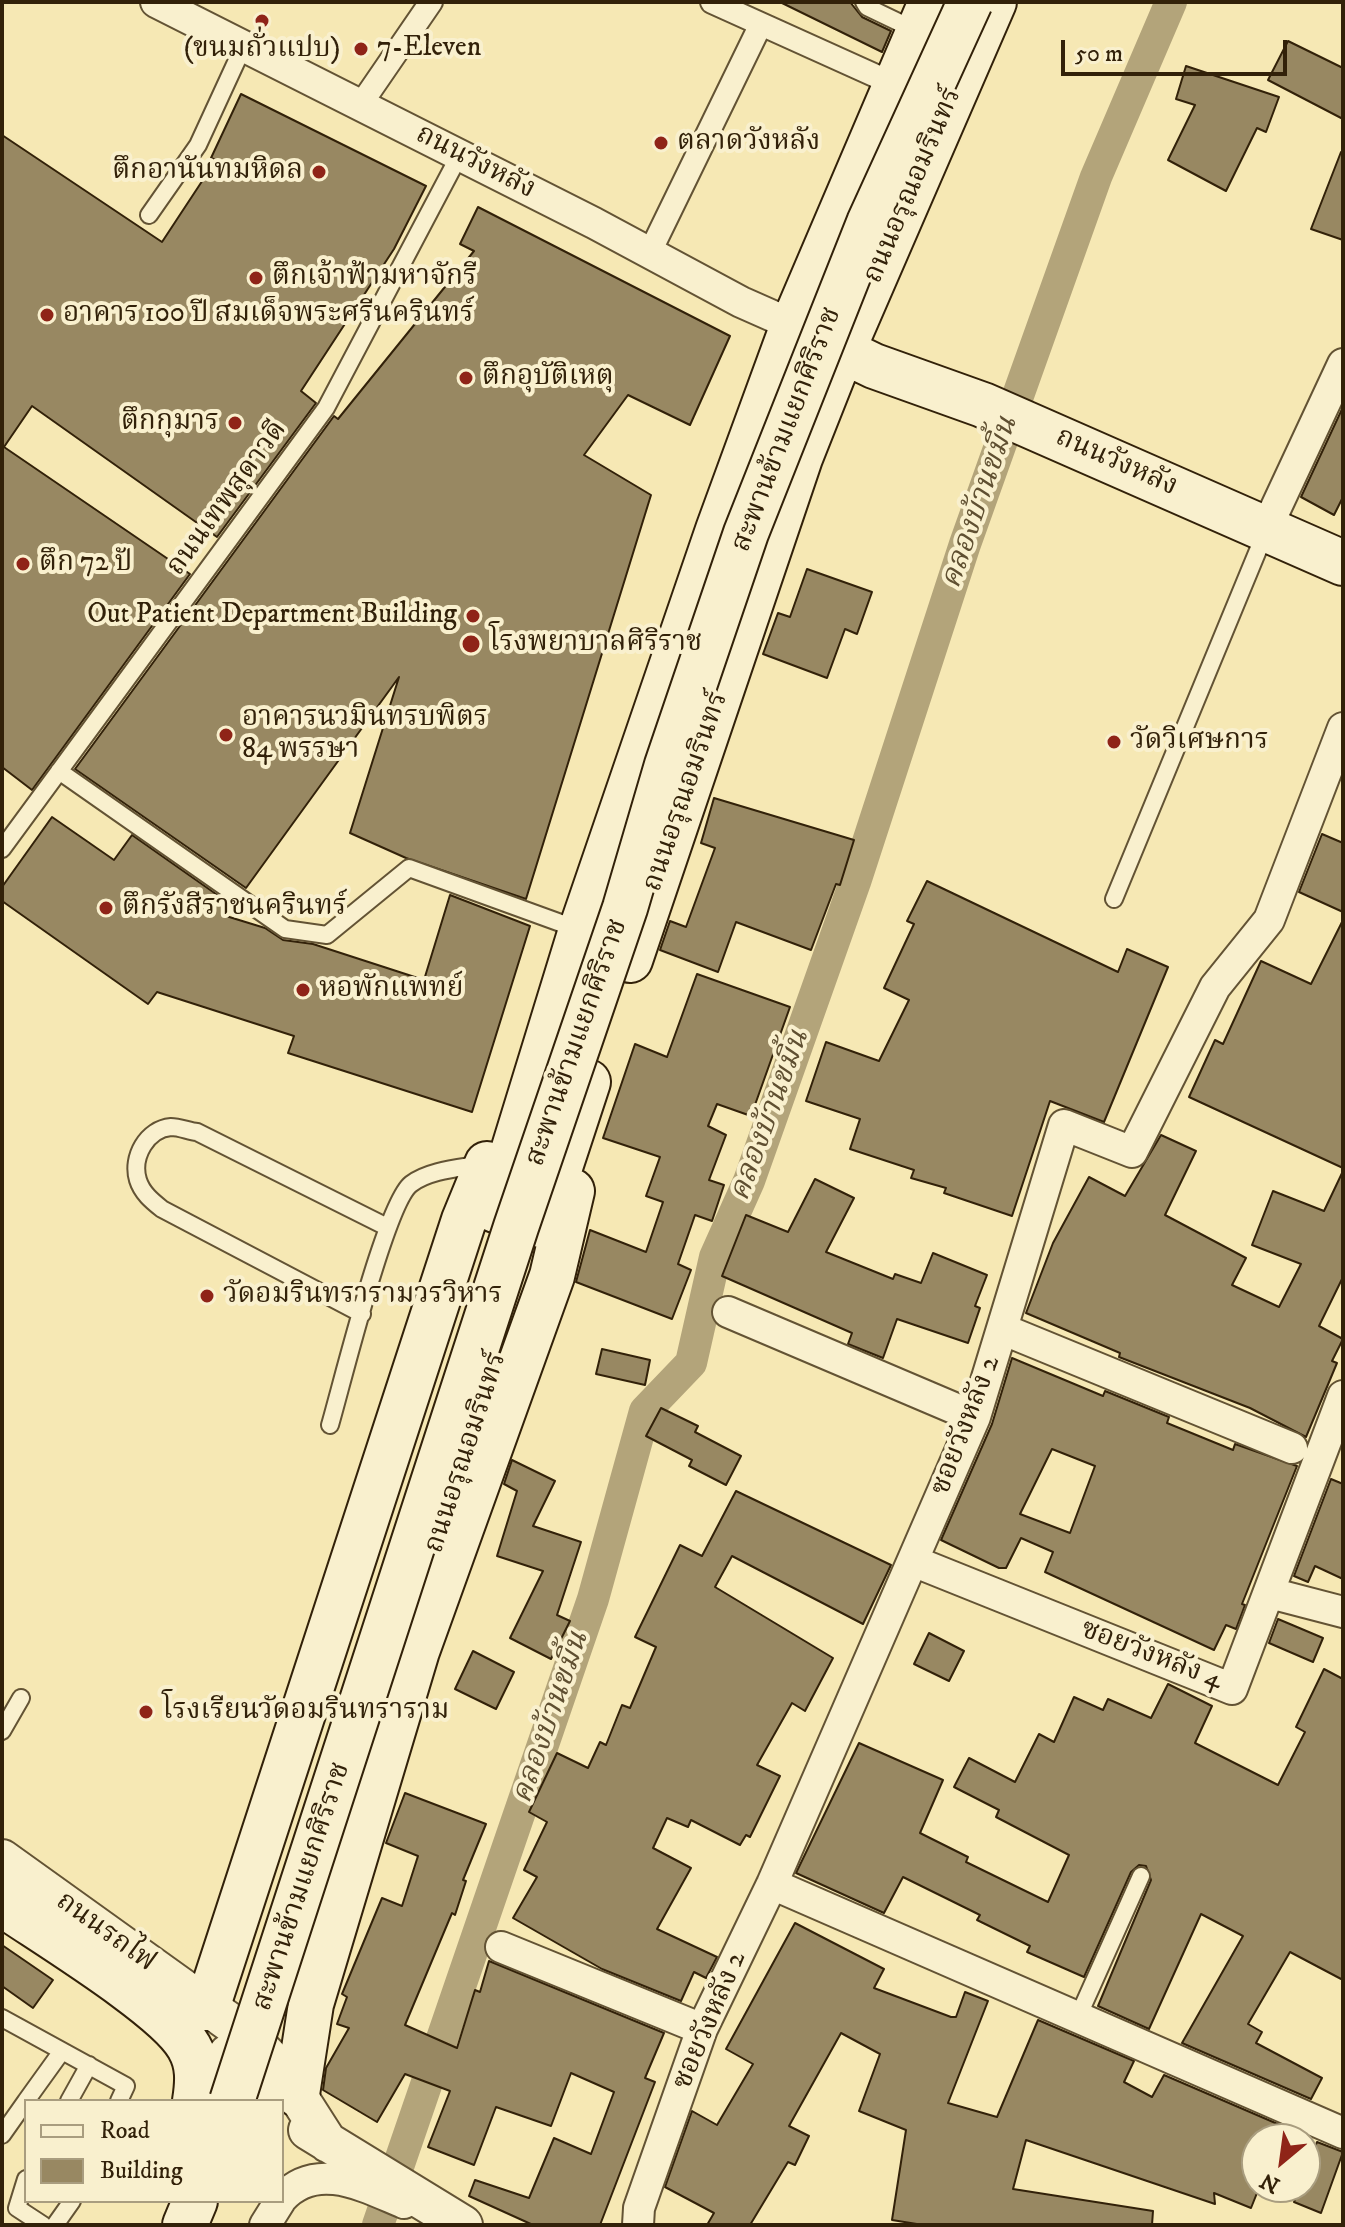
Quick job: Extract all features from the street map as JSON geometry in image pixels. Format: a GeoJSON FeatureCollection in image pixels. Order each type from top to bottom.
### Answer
{"type":"FeatureCollection","features":[{"type":"Feature","properties":{"kind":"main road","name":"สะพานข้ามแยกศิริราช"},"geometry":{"type":"LineString","coordinates":[[233,2099],[516,1227],[625,908],[667,765],[746,533],[869,223],[970,2]]}},
{"type":"Feature","properties":{"kind":"main road","name":"ถนนอรุณอมรินทร์"},"geometry":{"type":"LineString","coordinates":[[276,2099],[541,1225],[800,458],[842,352],[994,2]]}},
{"type":"Feature","properties":{"kind":"main road","name":"ถนนอรุณอมรินทร์"},"geometry":{"type":"LineString","coordinates":[[208,2099],[495,1210],[581,930],[718,530],[793,325],[925,17]]}},
{"type":"Feature","properties":{"kind":"main road","name":"ถนนวังหลัง"},"geometry":{"type":"LineString","coordinates":[[793,325],[842,352],[983,405],[1343,563]]}},
{"type":"Feature","properties":{"kind":"main road"},"geometry":{"type":"LineString","coordinates":[[207,2008],[459,1235],[488,1163],[531,1089]]}},
{"type":"Feature","properties":{"kind":"main road"},"geometry":{"type":"LineString","coordinates":[[276,2099],[311,2004],[417,1651],[562,1240],[573,1183],[574,1125]]}},
{"type":"Feature","properties":{"kind":"main road"},"geometry":{"type":"LineString","coordinates":[[2,1904],[172,2025],[194,2058],[195,2099]]}},
{"type":"Feature","properties":{"kind":"main road"},"geometry":{"type":"LineString","coordinates":[[215,2225],[223,2203]]}},
{"type":"Feature","properties":{"kind":"street","name":"ถนนวังหลัง"},"geometry":{"type":"LineString","coordinates":[[156,2],[650,252],[741,302],[793,325]]}},
{"type":"Feature","properties":{"kind":"street"},"geometry":{"type":"LineString","coordinates":[[361,104],[431,2]]}},
{"type":"Feature","properties":{"kind":"street"},"geometry":{"type":"LineString","coordinates":[[712,2],[896,85]]}},
{"type":"Feature","properties":{"kind":"street"},"geometry":{"type":"LineString","coordinates":[[650,252],[760,26]]}},
{"type":"Feature","properties":{"kind":"street"},"geometry":{"type":"LineString","coordinates":[[1266,529],[1343,364]]}},
{"type":"Feature","properties":{"kind":"street","name":"ซอยวังหลัง 2"},"geometry":{"type":"LineString","coordinates":[[638,2225],[639,2208],[702,2029],[772,1884],[975,1417],[1064,1125],[1132,1152],[1215,987],[1269,920],[1343,728]]}},
{"type":"Feature","properties":{"kind":"street"},"geometry":{"type":"LineString","coordinates":[[728,1312],[975,1417]]}},
{"type":"Feature","properties":{"kind":"street"},"geometry":{"type":"LineString","coordinates":[[1002,1329],[1292,1448]]}},
{"type":"Feature","properties":{"kind":"street","name":"ซอยวังหลัง 4"},"geometry":{"type":"LineString","coordinates":[[913,1561],[1229,1689],[1236,1685],[1343,1396]]}},
{"type":"Feature","properties":{"kind":"street"},"geometry":{"type":"LineString","coordinates":[[1270,1593],[1343,1612]]}},
{"type":"Feature","properties":{"kind":"street","name":"ถนนรถไฟ"},"geometry":{"type":"LineString","coordinates":[[2,1859],[246,2034],[266,2053],[274,2099]]}},
{"type":"Feature","properties":{"kind":"street"},"geometry":{"type":"LineString","coordinates":[[772,1884],[1343,2133]]}},
{"type":"Feature","properties":{"kind":"street"},"geometry":{"type":"LineString","coordinates":[[501,1947],[702,2029]]}},
{"type":"Feature","properties":{"kind":"street","name":"ถนนรถไฟ"},"geometry":{"type":"LineString","coordinates":[[284,2109],[328,2143],[356,2172],[460,2225]]}},
{"type":"Feature","properties":{"kind":"street"},"geometry":{"type":"LineString","coordinates":[[284,2196],[311,2179],[356,2172]]}},
{"type":"Feature","properties":{"kind":"street"},"geometry":{"type":"LineString","coordinates":[[265,2225],[279,2203]]}},
{"type":"Feature","properties":{"kind":"lane"},"geometry":{"type":"LineString","coordinates":[[864,2],[867,7],[925,17]]}},
{"type":"Feature","properties":{"kind":"lane"},"geometry":{"type":"LineString","coordinates":[[149,215],[198,145],[244,45]]}},
{"type":"Feature","properties":{"kind":"lane","name":"ถนนเทพสุดาวดี"},"geometry":{"type":"LineString","coordinates":[[2,849],[326,408],[459,156]]}},
{"type":"Feature","properties":{"kind":"lane"},"geometry":{"type":"LineString","coordinates":[[1114,899],[1266,529]]}},
{"type":"Feature","properties":{"kind":"lane"},"geometry":{"type":"LineString","coordinates":[[59,771],[285,929],[327,935],[409,868],[581,930]]}},
{"type":"Feature","properties":{"kind":"lane"},"geometry":{"type":"LineString","coordinates":[[362,1314],[162,1209],[148,1197],[138,1180],[136,1163],[144,1142],[157,1131],[173,1127],[197,1132],[387,1227]]}},
{"type":"Feature","properties":{"kind":"lane"},"geometry":{"type":"LineString","coordinates":[[330,1425],[387,1227],[409,1185],[429,1175],[488,1163]]}},
{"type":"Feature","properties":{"kind":"lane"},"geometry":{"type":"LineString","coordinates":[[2,1731],[21,1698]]}},
{"type":"Feature","properties":{"kind":"lane"},"geometry":{"type":"LineString","coordinates":[[1078,2017],[1141,1876]]}},
{"type":"Feature","properties":{"kind":"lane"},"geometry":{"type":"LineString","coordinates":[[2,2018],[126,2086],[120,2099]]}},
{"type":"Feature","properties":{"kind":"lane"},"geometry":{"type":"LineString","coordinates":[[27,2099],[62,2051]]}},
{"type":"Feature","properties":{"kind":"lane"},"geometry":{"type":"LineString","coordinates":[[70,2099],[89,2065]]}},
{"type":"Feature","properties":{"kind":"lane"},"geometry":{"type":"LineString","coordinates":[[2,2135],[24,2104]]}},
{"type":"Feature","properties":{"kind":"lane"},"geometry":{"type":"LineString","coordinates":[[24,2185],[17,2208],[43,2225]]}},
{"type":"Feature","properties":{"kind":"lane"},"geometry":{"type":"LineString","coordinates":[[55,2225],[71,2203]]}},
{"type":"Feature","properties":{"kind":"building"},"geometry":{"type":"Polygon","coordinates":[[[780,2],[850,2],[862,17],[891,31],[882,52],[780,2]]]}},
{"type":"Feature","properties":{"kind":"building"},"geometry":{"type":"Polygon","coordinates":[[[1288,41],[1343,68],[1343,119],[1268,80],[1288,41]]]}},
{"type":"Feature","properties":{"kind":"building"},"geometry":{"type":"Polygon","coordinates":[[[1186,66],[1279,97],[1266,132],[1257,128],[1226,191],[1168,160],[1195,105],[1176,99],[1186,66]]]}},
{"type":"Feature","properties":{"kind":"building"},"geometry":{"type":"Polygon","coordinates":[[[241,94],[426,186],[394,249],[301,391],[316,403],[217,537],[32,406],[4,447],[190,574],[32,790],[2,767],[2,135],[162,242],[216,160],[211,158],[241,94]]]}},
{"type":"Feature","properties":{"kind":"building"},"geometry":{"type":"Polygon","coordinates":[[[1343,152],[1343,240],[1311,229],[1343,152]]]}},
{"type":"Feature","properties":{"kind":"building"},"geometry":{"type":"Polygon","coordinates":[[[478,207],[730,336],[690,425],[628,395],[584,455],[651,495],[526,899],[406,858],[350,833],[399,677],[246,888],[75,769],[334,416],[338,419],[474,251],[460,244],[478,207]]]}},
{"type":"Feature","properties":{"kind":"building"},"geometry":{"type":"Polygon","coordinates":[[[1343,407],[1343,497],[1334,515],[1301,497],[1343,407]]]}},
{"type":"Feature","properties":{"kind":"building"},"geometry":{"type":"Polygon","coordinates":[[[807,569],[872,592],[857,634],[845,629],[827,678],[763,654],[778,613],[790,617],[807,569]]]}},
{"type":"Feature","properties":{"kind":"building"},"geometry":{"type":"Polygon","coordinates":[[[714,798],[854,840],[840,885],[836,884],[811,950],[736,922],[718,972],[660,950],[670,921],[686,927],[715,848],[701,843],[714,798]]]}},
{"type":"Feature","properties":{"kind":"building"},"geometry":{"type":"Polygon","coordinates":[[[52,817],[114,860],[132,835],[233,906],[226,916],[265,928],[283,940],[313,944],[424,980],[450,895],[530,926],[472,1112],[288,1053],[294,1036],[157,992],[148,1004],[2,901],[2,887],[52,817]]]}},
{"type":"Feature","properties":{"kind":"building"},"geometry":{"type":"Polygon","coordinates":[[[1322,834],[1343,843],[1343,912],[1299,892],[1322,834]]]}},
{"type":"Feature","properties":{"kind":"building"},"geometry":{"type":"Polygon","coordinates":[[[927,881],[1118,972],[1127,949],[1168,967],[1104,1122],[1050,1101],[1012,1216],[944,1193],[946,1188],[911,1178],[914,1170],[850,1149],[860,1119],[806,1101],[826,1042],[879,1061],[909,1000],[884,988],[914,924],[907,921],[927,881]]]}},
{"type":"Feature","properties":{"kind":"building"},"geometry":{"type":"Polygon","coordinates":[[[1343,920],[1343,1168],[1189,1097],[1215,1040],[1223,1044],[1261,961],[1311,984],[1343,920]]]}},
{"type":"Feature","properties":{"kind":"building"},"geometry":{"type":"Polygon","coordinates":[[[697,974],[790,1007],[751,1116],[717,1104],[708,1126],[726,1135],[709,1180],[724,1185],[712,1221],[695,1215],[678,1264],[691,1270],[672,1319],[576,1282],[590,1230],[646,1252],[663,1202],[646,1196],[660,1157],[603,1138],[635,1044],[667,1057],[697,974]]]}},
{"type":"Feature","properties":{"kind":"building"},"geometry":{"type":"Polygon","coordinates":[[[1161,1135],[1196,1151],[1165,1215],[1246,1258],[1232,1285],[1279,1307],[1301,1264],[1252,1245],[1273,1191],[1324,1211],[1343,1171],[1343,1277],[1319,1326],[1343,1339],[1332,1361],[1337,1363],[1306,1437],[1250,1408],[1119,1357],[1120,1353],[1026,1313],[1053,1243],[1089,1177],[1125,1196],[1161,1135]]]}},
{"type":"Feature","properties":{"kind":"building"},"geometry":{"type":"Polygon","coordinates":[[[815,1179],[854,1198],[826,1252],[893,1279],[895,1274],[921,1283],[933,1253],[987,1275],[975,1306],[980,1308],[968,1343],[897,1319],[883,1358],[848,1344],[852,1333],[722,1276],[746,1215],[788,1232],[815,1179]]]}},
{"type":"Feature","properties":{"kind":"building"},"geometry":{"type":"Polygon","coordinates":[[[602,1349],[650,1360],[645,1385],[596,1374],[602,1349]]]}},
{"type":"Feature","properties":{"kind":"building"},"geometry":{"type":"Polygon","coordinates":[[[1012,1358],[1103,1396],[1105,1391],[1169,1417],[1167,1423],[1233,1450],[1235,1444],[1297,1466],[1242,1604],[1245,1605],[1236,1629],[1226,1625],[1214,1650],[1045,1572],[1053,1552],[1021,1538],[1006,1568],[999,1568],[941,1540],[992,1424],[1012,1358]],[[1052,1449],[1020,1514],[1070,1533],[1095,1466],[1052,1449]]]}},
{"type":"Feature","properties":{"kind":"building"},"geometry":{"type":"Polygon","coordinates":[[[661,1408],[698,1426],[695,1432],[741,1456],[726,1485],[689,1466],[692,1460],[646,1436],[661,1408]]]}},
{"type":"Feature","properties":{"kind":"building"},"geometry":{"type":"Polygon","coordinates":[[[512,1460],[555,1481],[533,1526],[581,1542],[557,1615],[570,1621],[551,1659],[510,1638],[543,1571],[497,1556],[517,1491],[504,1484],[512,1460]]]}},
{"type":"Feature","properties":{"kind":"building"},"geometry":{"type":"Polygon","coordinates":[[[1331,1479],[1343,1484],[1343,1579],[1315,1566],[1308,1582],[1294,1576],[1331,1479]]]}},
{"type":"Feature","properties":{"kind":"building"},"geometry":{"type":"Polygon","coordinates":[[[736,1491],[891,1565],[863,1624],[732,1556],[715,1587],[833,1658],[805,1711],[792,1703],[757,1765],[780,1776],[750,1837],[746,1835],[740,1845],[691,1820],[688,1827],[667,1818],[653,1848],[691,1868],[657,1929],[717,1957],[706,1978],[694,1972],[681,2001],[602,1969],[513,1918],[537,1877],[524,1870],[547,1822],[529,1812],[557,1753],[588,1768],[600,1742],[606,1745],[622,1705],[630,1708],[656,1647],[635,1637],[680,1545],[702,1556],[736,1491]]]}},
{"type":"Feature","properties":{"kind":"building"},"geometry":{"type":"Polygon","coordinates":[[[1278,1619],[1323,1638],[1313,1662],[1269,1643],[1278,1619]]]}},
{"type":"Feature","properties":{"kind":"building"},"geometry":{"type":"Polygon","coordinates":[[[929,1633],[964,1651],[949,1681],[914,1664],[929,1633]]]}},
{"type":"Feature","properties":{"kind":"building"},"geometry":{"type":"Polygon","coordinates":[[[473,1651],[514,1672],[496,1709],[455,1689],[473,1651]]]}},
{"type":"Feature","properties":{"kind":"building"},"geometry":{"type":"Polygon","coordinates":[[[1324,1669],[1343,1679],[1343,1980],[1290,1952],[1248,2024],[1262,2032],[1256,2043],[1322,2078],[1311,2099],[1182,2043],[1243,1936],[1201,1914],[1149,2029],[1098,2006],[1151,1880],[1146,1866],[1139,1865],[1131,1872],[1084,1977],[1027,1952],[1030,1946],[977,1920],[980,1915],[903,1877],[884,1913],[796,1873],[859,1743],[943,1780],[920,1833],[968,1857],[966,1862],[1048,1902],[1069,1855],[996,1817],[999,1810],[954,1787],[969,1758],[1015,1782],[1039,1734],[1054,1742],[1074,1697],[1103,1710],[1108,1699],[1151,1718],[1168,1684],[1212,1706],[1195,1743],[1278,1785],[1305,1732],[1296,1727],[1324,1669]]]}},
{"type":"Feature","properties":{"kind":"building"},"geometry":{"type":"Polygon","coordinates":[[[405,1793],[486,1824],[463,1880],[466,1881],[455,1915],[452,1913],[405,2025],[457,2048],[475,1990],[480,1992],[489,1961],[664,2033],[645,2078],[655,2082],[600,2225],[533,2225],[469,2196],[475,2180],[529,2198],[554,2138],[591,2154],[614,2092],[571,2073],[551,2126],[496,2107],[474,2165],[428,2147],[450,2091],[405,2074],[377,2122],[323,2090],[326,2068],[349,2028],[337,2024],[347,1997],[342,1994],[382,1898],[402,1906],[418,1856],[386,1843],[405,1793]]]}},
{"type":"Feature","properties":{"kind":"building"},"geometry":{"type":"Polygon","coordinates":[[[795,1923],[884,1969],[874,1988],[951,2017],[956,2017],[965,1992],[988,2001],[948,2103],[997,2117],[1038,2020],[1134,2061],[1124,2082],[1152,2097],[1164,2075],[1275,2123],[1241,2123],[1241,2203],[1253,2203],[1251,2208],[1214,2193],[1215,2204],[1026,2140],[1013,2189],[1153,2211],[1152,2225],[923,2225],[892,2220],[906,2130],[859,2111],[880,2054],[841,2033],[789,2126],[809,2136],[795,2165],[788,2162],[750,2225],[707,2225],[714,2213],[665,2187],[692,2111],[717,2125],[753,2064],[726,2049],[795,1923]]]}},
{"type":"Feature","properties":{"kind":"building"},"geometry":{"type":"Polygon","coordinates":[[[2,1945],[53,1980],[33,2008],[2,1986],[2,1945]]]}},
{"type":"Feature","properties":{"kind":"building"},"geometry":{"type":"Polygon","coordinates":[[[1321,2144],[1343,2152],[1321,2213],[1296,2203],[1321,2203],[1321,2144]]]}},
{"type":"Feature","properties":{"kind":"waterway","name":"คลองบ้านขมิ้น"},"geometry":{"type":"LineString","coordinates":[[378,2225],[593,1599],[645,1411],[691,1363],[715,1257],[749,1181],[855,882],[965,544],[1096,177],[1171,2]]}},
{"type":"Feature","properties":{"kind":"place","name":"(ขนมถั่วแปบ)"},"geometry":{"type":"Point","coordinates":[262,21]}},
{"type":"Feature","properties":{"kind":"place","name":"7-Eleven"},"geometry":{"type":"Point","coordinates":[361,49]}},
{"type":"Feature","properties":{"kind":"place","name":"ตลาดวังหลัง"},"geometry":{"type":"Point","coordinates":[661,143]}},
{"type":"Feature","properties":{"kind":"place","name":"ตึกอานันทมหิดล"},"geometry":{"type":"Point","coordinates":[319,172]}},
{"type":"Feature","properties":{"kind":"place","name":"ตึกเจ้าฟ้ามหาจักรี"},"geometry":{"type":"Point","coordinates":[256,278]}},
{"type":"Feature","properties":{"kind":"place","name":"อาคาร 100 ปี สมเด็จพระศรีนครินทร์"},"geometry":{"type":"Point","coordinates":[47,315]}},
{"type":"Feature","properties":{"kind":"place","name":"ตึกอุบัติเหตุ"},"geometry":{"type":"Point","coordinates":[466,378]}},
{"type":"Feature","properties":{"kind":"place","name":"ตึกกุมาร"},"geometry":{"type":"Point","coordinates":[235,423]}},
{"type":"Feature","properties":{"kind":"place","name":"ตึก 72 ปั"},"geometry":{"type":"Point","coordinates":[23,564]}},
{"type":"Feature","properties":{"kind":"place","name":"Out Patient Department Building"},"geometry":{"type":"Point","coordinates":[473,616]}},
{"type":"Feature","properties":{"kind":"place","name":"โรงพยาบาลศิริราช"},"geometry":{"type":"Point","coordinates":[471,644]}},
{"type":"Feature","properties":{"kind":"place","name":"อาคารนวมินทรบพิตร 84 พรรษา"},"geometry":{"type":"Point","coordinates":[226,735]}},
{"type":"Feature","properties":{"kind":"place","name":"วัดวิเศษการ"},"geometry":{"type":"Point","coordinates":[1114,742]}},
{"type":"Feature","properties":{"kind":"place","name":"ตึกรังสีราชนครินทร์"},"geometry":{"type":"Point","coordinates":[106,908]}},
{"type":"Feature","properties":{"kind":"place","name":"หอพักแพทย์"},"geometry":{"type":"Point","coordinates":[303,990]}},
{"type":"Feature","properties":{"kind":"place","name":"วัดอมรินทรารามวรวิหาร"},"geometry":{"type":"Point","coordinates":[207,1296]}},
{"type":"Feature","properties":{"kind":"place","name":"โรงเรียนวัดอมรินทราราม"},"geometry":{"type":"Point","coordinates":[146,1712]}}]}
